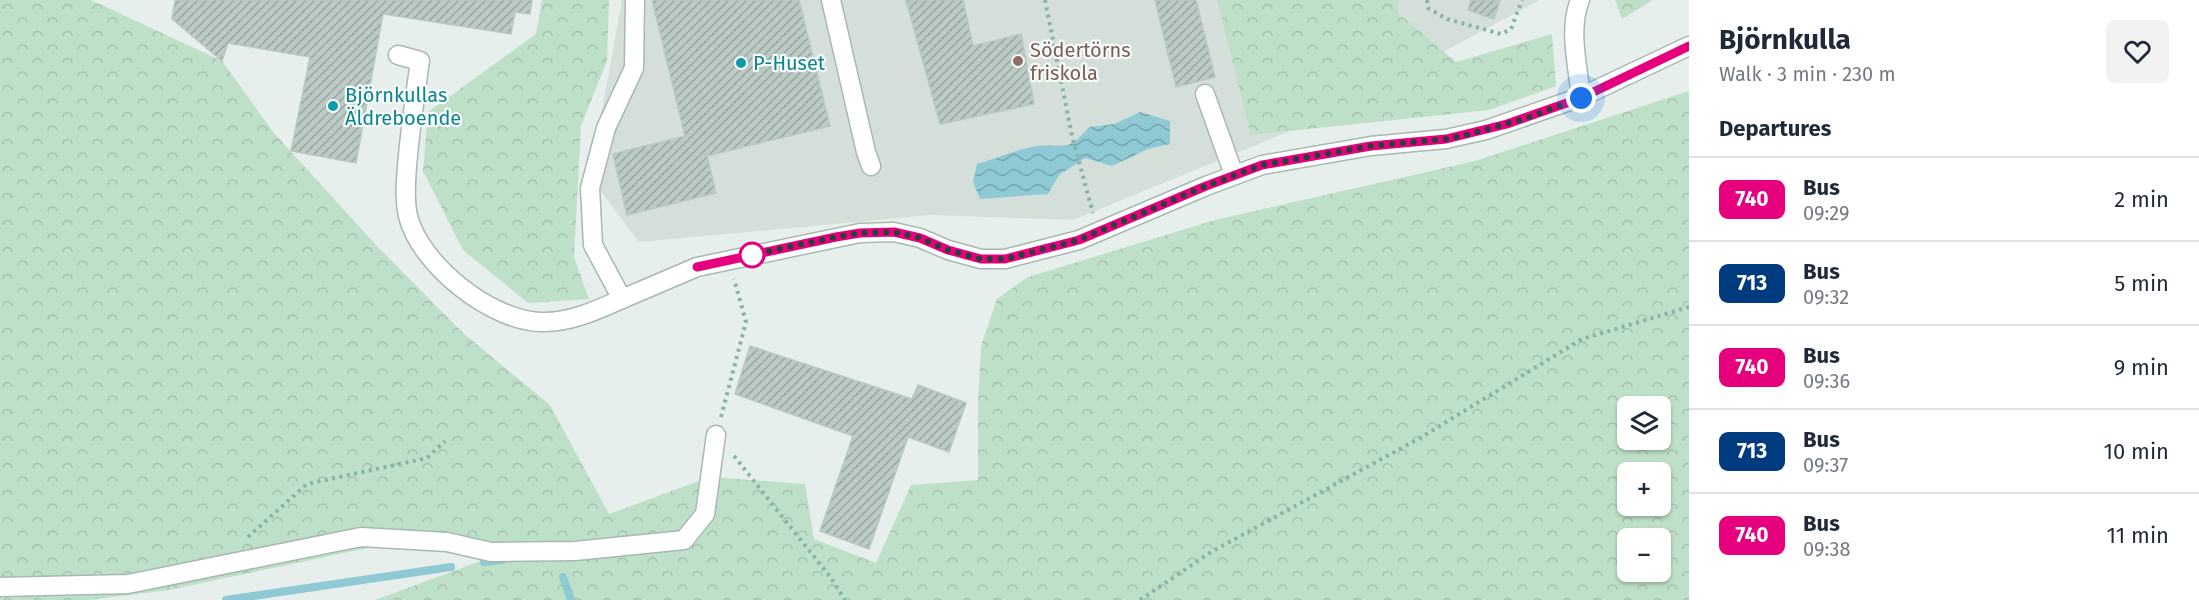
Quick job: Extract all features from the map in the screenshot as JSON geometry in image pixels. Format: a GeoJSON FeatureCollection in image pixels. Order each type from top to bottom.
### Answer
{"type":"FeatureCollection","features":[{"type":"Feature","properties":{"kind":"street"},"geometry":{"type":"LineString","coordinates":[[622,298],[593,246],[590,188],[606,128],[634,68],[635,0]]}},
{"type":"Feature","properties":{"kind":"street"},"geometry":{"type":"LineString","coordinates":[[831,0],[871,166]]}},
{"type":"Feature","properties":{"kind":"street"},"geometry":{"type":"LineString","coordinates":[[1580,0],[1575,12],[1575,36],[1581,98]]}},
{"type":"Feature","properties":{"kind":"street"},"geometry":{"type":"LineString","coordinates":[[398,55],[420,61],[410,127],[406,191],[408,216],[417,238],[430,256],[457,284],[490,307],[514,319],[543,322],[570,320],[593,312],[697,267],[860,233],[894,232],[920,238],[948,250],[981,259],[1005,259],[1079,240],[1262,165],[1371,146],[1446,139],[1486,130],[1581,98],[1689,46]]}},
{"type":"Feature","properties":{"kind":"street"},"geometry":{"type":"LineString","coordinates":[[1205,94],[1234,176]]}},
{"type":"Feature","properties":{"kind":"street"},"geometry":{"type":"LineString","coordinates":[[0,587],[128,584],[361,537],[447,542],[491,552],[575,551],[684,540],[705,514],[716,435]]}},
{"type":"Feature","properties":{"kind":"path"},"geometry":{"type":"LineString","coordinates":[[1045,0],[1072,136],[1094,215]]}},
{"type":"Feature","properties":{"kind":"path"},"geometry":{"type":"LineString","coordinates":[[1427,0],[1428,8],[1448,19],[1501,34],[1511,29],[1522,0]]}},
{"type":"Feature","properties":{"kind":"path"},"geometry":{"type":"LineString","coordinates":[[729,260],[746,322],[716,435],[831,578],[845,600]]}},
{"type":"Feature","properties":{"kind":"path"},"geometry":{"type":"LineString","coordinates":[[1140,600],[1210,552],[1420,438],[1582,339],[1689,307]]}},
{"type":"Feature","properties":{"kind":"path"},"geometry":{"type":"LineString","coordinates":[[217,566],[307,484],[427,458],[445,441]]}},
{"type":"Feature","properties":{"kind":"shaded area","name":"Södertörns friskola"},"geometry":{"type":"Polygon","coordinates":[[[622,0],[1540,0],[1312,122],[1073,220],[931,215],[639,242],[590,177],[622,0]]]}},
{"type":"Feature","properties":{"kind":"green space"},"geometry":{"type":"Polygon","coordinates":[[[0,0],[91,0],[222,61],[273,132],[376,245],[463,333],[550,405],[609,514],[710,477],[805,484],[814,539],[876,563],[911,485],[978,480],[981,346],[997,299],[1028,277],[1215,220],[1475,161],[1689,91],[1689,600],[375,600],[511,550],[382,545],[169,590],[88,600],[0,600],[0,0]]]}},
{"type":"Feature","properties":{"kind":"green space"},"geometry":{"type":"Polygon","coordinates":[[[542,0],[609,0],[607,61],[581,126],[574,257],[589,299],[528,303],[463,250],[423,171],[428,112],[536,34],[542,0]]]}},
{"type":"Feature","properties":{"kind":"green space"},"geometry":{"type":"Polygon","coordinates":[[[1217,0],[1398,0],[1398,13],[1456,62],[1552,34],[1556,86],[1489,110],[1251,135],[1217,0]]]}},
{"type":"Feature","properties":{"kind":"green space"},"geometry":{"type":"Polygon","coordinates":[[[1615,0],[1653,0],[1622,19],[1615,0]]]}},
{"type":"Feature","properties":{"kind":"water"},"geometry":{"type":"Polygon","coordinates":[[[1140,112],[1170,121],[1170,144],[1148,149],[1112,166],[1085,158],[1059,175],[1048,194],[980,199],[973,182],[977,164],[1031,147],[1062,146],[1074,142],[1089,127],[1114,124],[1140,112]]]}},
{"type":"Feature","properties":{"kind":"building","name":"Björnkullas Äldreboende"},"geometry":{"type":"Polygon","coordinates":[[[175,0],[532,0],[530,14],[515,12],[511,34],[383,14],[356,163],[291,151],[310,57],[228,43],[222,61],[172,19],[175,0]]]}},
{"type":"Feature","properties":{"kind":"building","name":"P-Huset"},"geometry":{"type":"Polygon","coordinates":[[[652,0],[799,0],[830,126],[707,156],[716,193],[627,215],[613,154],[685,136],[652,0]]]}},
{"type":"Feature","properties":{"kind":"building"},"geometry":{"type":"Polygon","coordinates":[[[906,0],[963,0],[973,46],[1021,34],[1034,104],[940,124],[906,0]]]}},
{"type":"Feature","properties":{"kind":"building"},"geometry":{"type":"Polygon","coordinates":[[[1155,0],[1196,0],[1215,77],[1176,87],[1155,0]]]}},
{"type":"Feature","properties":{"kind":"building"},"geometry":{"type":"Polygon","coordinates":[[[1471,0],[1500,0],[1494,19],[1468,10],[1471,0]]]}},
{"type":"Feature","properties":{"kind":"building"},"geometry":{"type":"Polygon","coordinates":[[[750,346],[912,399],[918,385],[966,403],[949,452],[908,437],[869,549],[820,531],[853,436],[735,394],[750,346]]]}},
{"type":"Feature","properties":{"kind":"waterway"},"geometry":{"type":"LineString","coordinates":[[484,562],[502,560]]}},
{"type":"Feature","properties":{"kind":"waterway"},"geometry":{"type":"LineString","coordinates":[[226,600],[451,567]]}},
{"type":"Feature","properties":{"kind":"waterway"},"geometry":{"type":"LineString","coordinates":[[563,577],[571,600]]}},
{"type":"Feature","properties":{"kind":"bus line","name":"740"},"geometry":{"type":"LineString","coordinates":[[697,267],[836,237],[860,233],[894,232],[920,238],[948,250],[981,259],[1005,259],[1079,240],[1206,186],[1262,165],[1371,146],[1446,139],[1527,118],[1581,98],[1689,46]]}},
{"type":"Feature","properties":{"kind":"place","name":"Södertörns friskola"},"geometry":{"type":"Point","coordinates":[1018,61]}},
{"type":"Feature","properties":{"kind":"place","name":"P-Huset"},"geometry":{"type":"Point","coordinates":[741,63]}},
{"type":"Feature","properties":{"kind":"place","name":"Björnkullas Äldreboende"},"geometry":{"type":"Point","coordinates":[333,106]}},
{"type":"Feature","properties":{"kind":"route"},"geometry":{"type":"LineString","coordinates":[[752,255],[750,255],[860,233],[894,232],[920,238],[948,250],[981,259],[1005,259],[1079,240],[1206,186],[1262,165],[1371,146],[1466,135],[1527,118],[1581,98]]}}]}
